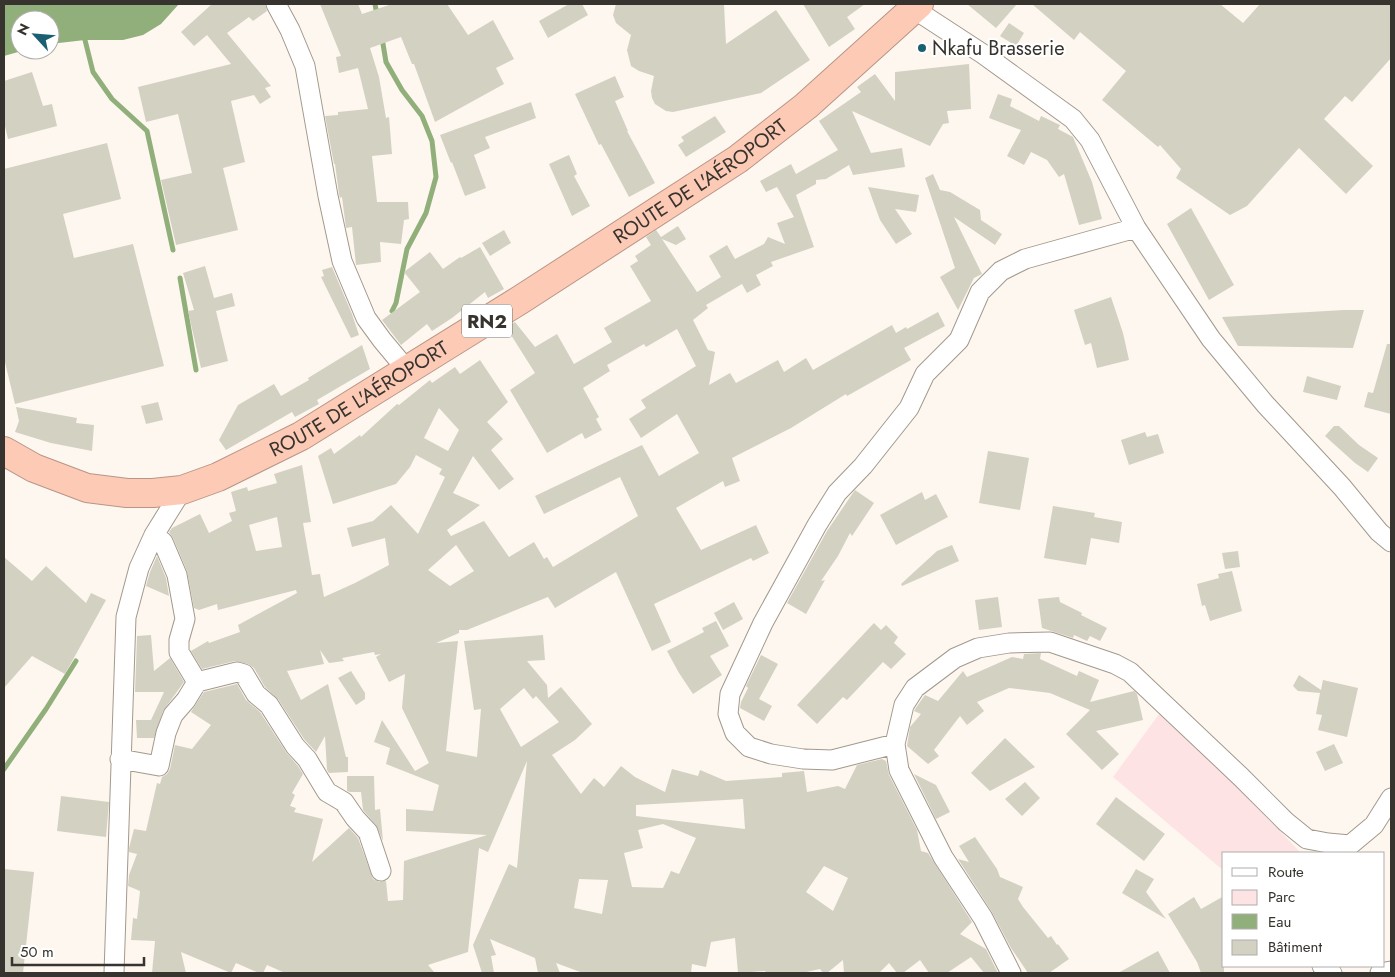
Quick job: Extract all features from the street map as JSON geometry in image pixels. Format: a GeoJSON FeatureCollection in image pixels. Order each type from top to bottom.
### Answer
{"type":"FeatureCollection","features":[{"type":"Feature","properties":{"kind":"highway","name":"ROUTE DE L'AÉROPORT"},"geometry":{"type":"LineString","coordinates":[[4,451],[34,468],[87,488],[127,493],[182,490],[218,477],[301,436],[520,300],[738,159],[806,106],[917,6]]}},
{"type":"Feature","properties":{"kind":"street"},"geometry":{"type":"LineString","coordinates":[[276,4],[290,30],[305,66],[328,196],[342,261],[366,318],[407,370]]}},
{"type":"Feature","properties":{"kind":"street"},"geometry":{"type":"LineString","coordinates":[[917,6],[1073,119],[1090,140],[1136,228],[1211,339],[1233,368],[1342,487],[1379,532],[1391,542]]}},
{"type":"Feature","properties":{"kind":"street"},"geometry":{"type":"LineString","coordinates":[[895,744],[832,760],[803,759],[771,754],[749,747],[735,733],[728,714],[730,694],[762,623],[817,525],[837,494],[863,466],[909,408],[925,374],[959,340],[980,292],[1001,271],[1025,259],[1136,228]]}},
{"type":"Feature","properties":{"kind":"street"},"geometry":{"type":"LineString","coordinates":[[114,973],[126,617],[139,568],[154,535],[182,490]]}},
{"type":"Feature","properties":{"kind":"street"},"geometry":{"type":"LineString","coordinates":[[154,535],[163,542],[177,576],[185,619],[179,640],[179,652],[197,682]]}},
{"type":"Feature","properties":{"kind":"street"},"geometry":{"type":"LineString","coordinates":[[1011,973],[983,918],[943,857],[899,770],[895,744],[904,705],[915,688],[955,658],[978,648],[1009,643],[1050,642],[1099,658],[1130,672],[1293,828],[1308,838],[1347,849],[1374,826],[1391,798]]}},
{"type":"Feature","properties":{"kind":"street"},"geometry":{"type":"LineString","coordinates":[[120,759],[159,766],[166,733],[173,715],[186,700],[197,682],[237,672],[244,674],[256,694],[269,705],[295,746],[307,759],[327,792],[344,802],[354,818],[368,832],[380,871]]}},
{"type":"Feature","properties":{"kind":"street"},"geometry":{"type":"LineString","coordinates":[[1380,973],[1391,971]]}},
{"type":"Feature","properties":{"kind":"green space"},"geometry":{"type":"Polygon","coordinates":[[[1162,710],[1300,852],[1222,852],[1222,869],[1113,777],[1162,710]]]}},
{"type":"Feature","properties":{"kind":"water"},"geometry":{"type":"Polygon","coordinates":[[[4,4],[179,4],[161,24],[143,35],[123,40],[85,40],[60,43],[60,10],[10,10],[10,54],[4,56],[4,4]]]}},
{"type":"Feature","properties":{"kind":"building"},"geometry":{"type":"Polygon","coordinates":[[[212,4],[265,4],[267,11],[253,21],[249,17],[227,33],[271,86],[265,88],[271,97],[260,104],[254,95],[231,101],[245,162],[223,168],[238,230],[176,245],[161,180],[192,173],[178,114],[146,122],[138,87],[231,64],[207,35],[194,46],[181,32],[212,4]]]}},
{"type":"Feature","properties":{"kind":"building"},"geometry":{"type":"Polygon","coordinates":[[[320,4],[358,4],[362,14],[392,4],[447,4],[468,35],[493,20],[514,59],[496,68],[504,84],[435,122],[414,64],[412,64],[401,37],[370,48],[379,77],[386,118],[389,117],[392,154],[372,156],[377,202],[408,202],[409,219],[404,220],[401,244],[380,242],[381,262],[356,265],[352,227],[346,228],[342,197],[340,198],[339,194],[325,116],[338,115],[338,112],[368,109],[358,68],[339,73],[336,57],[341,56],[320,4]]]}},
{"type":"Feature","properties":{"kind":"building"},"geometry":{"type":"Polygon","coordinates":[[[569,4],[582,4],[588,15],[548,38],[539,21],[569,4]]]}},
{"type":"Feature","properties":{"kind":"building"},"geometry":{"type":"Polygon","coordinates":[[[616,4],[724,4],[726,44],[776,10],[810,60],[761,93],[673,112],[666,111],[655,104],[652,98],[651,91],[654,76],[631,66],[627,50],[631,35],[616,23],[613,15],[616,4]]]}},
{"type":"Feature","properties":{"kind":"building"},"geometry":{"type":"Polygon","coordinates":[[[803,4],[865,4],[847,17],[855,29],[829,47],[803,4]]]}},
{"type":"Feature","properties":{"kind":"building"},"geometry":{"type":"Polygon","coordinates":[[[967,4],[1017,4],[996,28],[967,4]]]}},
{"type":"Feature","properties":{"kind":"building"},"geometry":{"type":"Polygon","coordinates":[[[1032,4],[1220,4],[1243,23],[1260,4],[1391,4],[1391,58],[1352,102],[1345,96],[1324,119],[1373,166],[1346,194],[1299,148],[1247,206],[1230,215],[1176,178],[1181,169],[1160,145],[1158,147],[1102,100],[1126,71],[1080,32],[1074,40],[1032,4]]]}},
{"type":"Feature","properties":{"kind":"building"},"geometry":{"type":"Polygon","coordinates":[[[1009,23],[1024,33],[1016,46],[1000,36],[1009,23]]]}},
{"type":"Feature","properties":{"kind":"building"},"geometry":{"type":"Polygon","coordinates":[[[969,64],[971,109],[947,111],[949,123],[943,124],[930,146],[852,111],[871,153],[902,148],[905,167],[853,175],[849,165],[826,179],[816,180],[816,184],[796,195],[814,247],[771,262],[773,266],[756,275],[761,285],[747,293],[742,284],[706,305],[708,308],[693,320],[708,350],[715,352],[709,385],[730,373],[736,383],[778,360],[784,372],[806,358],[813,370],[892,325],[896,333],[938,312],[945,326],[904,348],[911,360],[847,396],[846,394],[791,428],[732,458],[740,481],[725,487],[723,481],[676,508],[701,550],[756,525],[769,553],[753,561],[751,558],[654,604],[671,642],[652,651],[616,572],[555,608],[548,597],[467,630],[459,630],[459,633],[436,643],[458,641],[446,751],[477,757],[481,709],[474,710],[464,641],[543,635],[545,660],[527,661],[547,685],[548,698],[561,687],[592,724],[575,740],[552,755],[581,794],[594,778],[604,787],[621,766],[635,777],[665,792],[672,769],[698,776],[700,770],[726,781],[782,777],[782,773],[804,771],[807,792],[838,786],[845,789],[857,765],[882,759],[886,761],[889,775],[917,830],[921,851],[928,853],[972,922],[960,934],[986,949],[998,973],[984,973],[971,957],[947,973],[929,973],[920,960],[903,973],[897,973],[889,963],[879,973],[844,973],[843,960],[827,973],[823,973],[820,969],[802,973],[766,973],[765,971],[738,973],[735,938],[711,942],[706,967],[692,964],[691,973],[583,973],[556,963],[560,973],[538,973],[535,958],[490,939],[496,955],[491,956],[494,973],[482,973],[473,945],[509,864],[517,868],[527,761],[488,852],[479,848],[468,952],[428,965],[435,973],[285,973],[267,965],[263,973],[259,973],[236,963],[231,973],[181,952],[186,973],[152,973],[155,941],[131,940],[133,918],[137,919],[140,891],[128,886],[129,875],[137,854],[129,852],[129,848],[134,829],[146,831],[157,783],[160,784],[162,777],[170,769],[175,745],[192,749],[211,725],[191,712],[204,692],[237,684],[246,700],[260,712],[286,752],[298,766],[303,774],[292,793],[295,795],[290,806],[296,808],[294,812],[323,819],[312,862],[349,828],[358,838],[373,879],[379,882],[386,881],[388,901],[403,900],[404,861],[487,835],[406,831],[406,809],[433,811],[439,785],[386,764],[390,748],[374,742],[382,720],[415,771],[429,763],[402,708],[405,674],[389,682],[376,657],[381,654],[375,655],[374,652],[342,658],[344,661],[329,663],[320,650],[324,664],[287,671],[301,700],[328,684],[346,757],[348,757],[348,772],[329,773],[327,770],[325,736],[316,752],[304,739],[278,699],[265,687],[254,668],[248,664],[235,661],[202,669],[191,651],[208,641],[209,643],[240,632],[238,625],[297,593],[296,590],[218,610],[217,604],[199,610],[194,608],[187,571],[169,532],[172,528],[200,514],[209,533],[232,521],[229,513],[236,511],[231,492],[247,487],[248,491],[277,483],[274,474],[302,465],[311,522],[303,523],[312,575],[320,574],[324,597],[389,565],[385,538],[352,547],[347,528],[373,521],[391,505],[418,534],[445,477],[439,474],[442,469],[416,455],[410,467],[396,484],[333,504],[318,456],[331,448],[334,454],[360,435],[361,437],[397,404],[399,405],[430,380],[432,383],[455,367],[460,374],[480,360],[508,402],[487,422],[503,439],[491,450],[514,479],[499,490],[473,456],[453,493],[480,505],[447,530],[451,536],[484,521],[509,557],[534,542],[544,559],[547,557],[553,567],[638,516],[620,477],[544,514],[535,496],[642,445],[659,476],[699,453],[677,414],[641,438],[629,419],[646,408],[641,400],[696,366],[677,329],[646,347],[644,344],[607,365],[610,371],[583,388],[599,417],[596,419],[602,430],[585,439],[582,433],[547,453],[510,390],[535,373],[506,327],[515,322],[535,347],[557,334],[574,364],[612,342],[604,328],[651,301],[630,266],[638,261],[635,256],[651,245],[646,237],[656,230],[661,237],[678,226],[686,239],[676,245],[662,239],[697,292],[721,277],[709,256],[727,245],[735,259],[764,244],[768,237],[785,244],[777,223],[794,217],[777,187],[766,192],[760,181],[791,164],[796,174],[838,150],[819,121],[861,92],[857,87],[875,74],[895,101],[895,72],[969,64]],[[439,408],[424,438],[448,451],[459,430],[439,408]],[[277,517],[249,525],[256,551],[282,547],[277,517]],[[456,545],[428,570],[450,586],[474,571],[456,545]],[[524,688],[500,709],[521,747],[559,722],[536,696],[533,699],[524,688]],[[743,799],[636,805],[636,816],[745,829],[743,799]],[[663,824],[638,830],[643,848],[624,853],[632,887],[663,888],[671,871],[679,874],[696,838],[663,824]],[[824,866],[806,892],[833,911],[848,878],[824,866]],[[579,879],[574,908],[602,914],[608,880],[579,879]]]}},
{"type":"Feature","properties":{"kind":"building"},"geometry":{"type":"Polygon","coordinates":[[[32,72],[43,106],[52,104],[57,126],[8,139],[4,122],[4,81],[32,72]]]}},
{"type":"Feature","properties":{"kind":"building"},"geometry":{"type":"Polygon","coordinates":[[[615,76],[624,97],[615,101],[627,131],[655,183],[629,197],[601,144],[599,145],[575,94],[615,76]]]}},
{"type":"Feature","properties":{"kind":"building"},"geometry":{"type":"Polygon","coordinates":[[[998,94],[1012,99],[1010,106],[1039,121],[1041,116],[1060,125],[1058,129],[1073,137],[1092,182],[1102,219],[1079,225],[1064,174],[1059,177],[1047,160],[1031,152],[1024,165],[1007,156],[1021,130],[989,118],[998,94]]]}},
{"type":"Feature","properties":{"kind":"building"},"geometry":{"type":"Polygon","coordinates":[[[531,102],[536,118],[485,137],[490,148],[474,155],[486,188],[465,196],[440,135],[531,102]]]}},
{"type":"Feature","properties":{"kind":"building"},"geometry":{"type":"Polygon","coordinates":[[[715,116],[726,132],[686,157],[678,145],[684,141],[681,137],[715,116]]]}},
{"type":"Feature","properties":{"kind":"building"},"geometry":{"type":"Polygon","coordinates":[[[107,143],[121,199],[63,214],[74,258],[133,244],[164,366],[15,404],[4,358],[4,169],[107,143]]]}},
{"type":"Feature","properties":{"kind":"building"},"geometry":{"type":"Polygon","coordinates":[[[569,155],[577,174],[574,176],[590,206],[572,216],[549,164],[569,155]]]}},
{"type":"Feature","properties":{"kind":"building"},"geometry":{"type":"Polygon","coordinates":[[[933,174],[940,190],[950,192],[980,210],[981,220],[1002,234],[995,245],[954,217],[982,274],[974,278],[958,310],[940,277],[955,268],[925,178],[933,174]]]}},
{"type":"Feature","properties":{"kind":"building"},"geometry":{"type":"Polygon","coordinates":[[[868,187],[919,195],[916,212],[895,209],[912,234],[896,244],[880,220],[868,187]]]}},
{"type":"Feature","properties":{"kind":"building"},"geometry":{"type":"Polygon","coordinates":[[[1191,208],[1234,285],[1209,300],[1167,224],[1191,208]]]}},
{"type":"Feature","properties":{"kind":"building"},"geometry":{"type":"Polygon","coordinates":[[[504,230],[511,243],[490,256],[482,243],[504,230]]]}},
{"type":"Feature","properties":{"kind":"building"},"geometry":{"type":"Polygon","coordinates":[[[480,247],[504,289],[488,298],[485,292],[432,331],[427,324],[401,345],[382,320],[420,292],[404,272],[430,252],[443,269],[460,257],[480,247]]]}},
{"type":"Feature","properties":{"kind":"building"},"geometry":{"type":"Polygon","coordinates":[[[205,266],[214,298],[232,293],[235,306],[216,311],[228,361],[201,368],[188,311],[194,310],[183,273],[205,266]]]}},
{"type":"Feature","properties":{"kind":"building"},"geometry":{"type":"Polygon","coordinates":[[[332,267],[359,335],[351,338],[321,277],[324,276],[322,270],[332,267]]]}},
{"type":"Feature","properties":{"kind":"building"},"geometry":{"type":"Polygon","coordinates":[[[1111,297],[1123,333],[1129,360],[1097,368],[1091,343],[1085,345],[1074,310],[1111,297]]]}},
{"type":"Feature","properties":{"kind":"building"},"geometry":{"type":"Polygon","coordinates":[[[1364,310],[1353,348],[1238,346],[1222,317],[1364,310]]]}},
{"type":"Feature","properties":{"kind":"building"},"geometry":{"type":"Polygon","coordinates":[[[1387,344],[1391,344],[1391,414],[1364,407],[1368,392],[1373,393],[1387,344]]]}},
{"type":"Feature","properties":{"kind":"building"},"geometry":{"type":"Polygon","coordinates":[[[362,345],[370,369],[317,400],[319,404],[295,417],[292,412],[226,450],[219,440],[238,405],[274,384],[281,396],[362,345]]]}},
{"type":"Feature","properties":{"kind":"building"},"geometry":{"type":"Polygon","coordinates":[[[1307,376],[1341,386],[1337,400],[1303,392],[1307,376]]]}},
{"type":"Feature","properties":{"kind":"building"},"geometry":{"type":"Polygon","coordinates":[[[158,402],[163,420],[146,424],[141,406],[158,402]]]}},
{"type":"Feature","properties":{"kind":"building"},"geometry":{"type":"Polygon","coordinates":[[[16,407],[77,418],[76,423],[94,425],[92,451],[51,443],[15,432],[19,421],[16,407]]]}},
{"type":"Feature","properties":{"kind":"building"},"geometry":{"type":"Polygon","coordinates":[[[1334,426],[1339,426],[1359,445],[1378,458],[1368,472],[1325,436],[1334,426]]]}},
{"type":"Feature","properties":{"kind":"building"},"geometry":{"type":"Polygon","coordinates":[[[1145,432],[1147,437],[1158,434],[1164,453],[1129,465],[1121,440],[1145,432]]]}},
{"type":"Feature","properties":{"kind":"building"},"geometry":{"type":"Polygon","coordinates":[[[988,451],[1029,458],[1020,510],[979,503],[988,451]]]}},
{"type":"Feature","properties":{"kind":"building"},"geometry":{"type":"Polygon","coordinates":[[[855,490],[874,503],[852,536],[850,533],[838,556],[821,581],[825,580],[806,614],[787,603],[827,531],[855,490]]]}},
{"type":"Feature","properties":{"kind":"building"},"geometry":{"type":"Polygon","coordinates":[[[922,492],[925,500],[936,494],[948,517],[896,545],[880,515],[922,492]]]}},
{"type":"Feature","properties":{"kind":"building"},"geometry":{"type":"Polygon","coordinates":[[[1053,506],[1095,513],[1094,517],[1122,522],[1119,543],[1091,538],[1086,565],[1044,558],[1053,506]]]}},
{"type":"Feature","properties":{"kind":"building"},"geometry":{"type":"Polygon","coordinates":[[[952,545],[959,561],[902,586],[901,584],[937,551],[952,545]]]}},
{"type":"Feature","properties":{"kind":"building"},"geometry":{"type":"Polygon","coordinates":[[[1238,551],[1240,567],[1225,569],[1222,553],[1238,551]]]}},
{"type":"Feature","properties":{"kind":"building"},"geometry":{"type":"Polygon","coordinates":[[[157,556],[166,578],[169,596],[146,586],[157,556]]]}},
{"type":"Feature","properties":{"kind":"building"},"geometry":{"type":"Polygon","coordinates":[[[4,557],[32,581],[46,566],[86,603],[91,593],[106,600],[65,674],[32,656],[4,688],[4,557]]]}},
{"type":"Feature","properties":{"kind":"building"},"geometry":{"type":"Polygon","coordinates":[[[1232,571],[1242,611],[1210,621],[1205,605],[1202,606],[1197,584],[1219,578],[1218,574],[1232,571]]]}},
{"type":"Feature","properties":{"kind":"building"},"geometry":{"type":"Polygon","coordinates":[[[998,597],[1002,627],[979,630],[975,600],[998,597]]]}},
{"type":"Feature","properties":{"kind":"building"},"geometry":{"type":"Polygon","coordinates":[[[1059,597],[1060,602],[1107,628],[1100,641],[1090,636],[1087,641],[1074,635],[1073,638],[1042,628],[1038,599],[1059,597]]]}},
{"type":"Feature","properties":{"kind":"building"},"geometry":{"type":"Polygon","coordinates":[[[734,602],[743,619],[723,630],[714,613],[734,602]]]}},
{"type":"Feature","properties":{"kind":"building"},"geometry":{"type":"Polygon","coordinates":[[[716,621],[729,646],[710,656],[722,675],[693,694],[667,651],[704,632],[702,628],[716,621]]]}},
{"type":"Feature","properties":{"kind":"building"},"geometry":{"type":"Polygon","coordinates":[[[874,623],[881,630],[886,625],[898,637],[894,643],[906,654],[891,669],[883,662],[847,700],[843,697],[817,724],[797,705],[874,623]]]}},
{"type":"Feature","properties":{"kind":"building"},"geometry":{"type":"Polygon","coordinates":[[[151,635],[154,671],[170,658],[184,682],[163,711],[154,738],[137,738],[136,720],[151,720],[164,692],[135,692],[137,636],[151,635]]]}},
{"type":"Feature","properties":{"kind":"building"},"geometry":{"type":"Polygon","coordinates":[[[1041,653],[1040,659],[1077,676],[1079,671],[1099,680],[1090,702],[1134,691],[1137,694],[1143,720],[1096,731],[1119,754],[1102,770],[1066,734],[1090,710],[1050,693],[1009,688],[977,702],[984,711],[967,725],[960,716],[934,750],[939,756],[928,764],[907,746],[910,727],[921,714],[914,711],[925,695],[938,701],[963,671],[967,677],[1012,657],[1023,659],[1024,654],[1041,653]]]}},
{"type":"Feature","properties":{"kind":"building"},"geometry":{"type":"Polygon","coordinates":[[[761,655],[778,664],[759,699],[772,706],[764,721],[740,708],[748,688],[746,686],[761,655]]]}},
{"type":"Feature","properties":{"kind":"building"},"geometry":{"type":"Polygon","coordinates":[[[351,671],[365,693],[365,699],[356,705],[338,678],[351,671]]]}},
{"type":"Feature","properties":{"kind":"building"},"geometry":{"type":"Polygon","coordinates":[[[1299,675],[1321,690],[1323,680],[1358,688],[1347,737],[1318,730],[1322,715],[1316,714],[1320,693],[1298,691],[1293,686],[1299,675]]]}},
{"type":"Feature","properties":{"kind":"building"},"geometry":{"type":"Polygon","coordinates":[[[1005,738],[1035,767],[990,791],[971,773],[1005,738]]]}},
{"type":"Feature","properties":{"kind":"building"},"geometry":{"type":"Polygon","coordinates":[[[1334,744],[1343,763],[1325,771],[1316,752],[1334,744]]]}},
{"type":"Feature","properties":{"kind":"building"},"geometry":{"type":"Polygon","coordinates":[[[914,774],[936,785],[950,812],[936,819],[914,774]]]}},
{"type":"Feature","properties":{"kind":"building"},"geometry":{"type":"Polygon","coordinates":[[[347,776],[374,776],[375,810],[380,809],[383,841],[376,825],[363,810],[361,792],[347,791],[347,776]]]}},
{"type":"Feature","properties":{"kind":"building"},"geometry":{"type":"Polygon","coordinates":[[[1025,782],[1040,798],[1022,816],[1005,799],[1025,782]]]}},
{"type":"Feature","properties":{"kind":"building"},"geometry":{"type":"Polygon","coordinates":[[[61,796],[109,802],[106,837],[57,831],[61,796]]]}},
{"type":"Feature","properties":{"kind":"building"},"geometry":{"type":"Polygon","coordinates":[[[1116,797],[1165,834],[1144,861],[1096,824],[1116,797]]]}},
{"type":"Feature","properties":{"kind":"building"},"geometry":{"type":"Polygon","coordinates":[[[975,837],[997,869],[1000,877],[1023,887],[1018,899],[1023,907],[1048,938],[1051,936],[1069,959],[1049,973],[1028,973],[958,859],[969,862],[959,846],[975,837]]]}},
{"type":"Feature","properties":{"kind":"building"},"geometry":{"type":"Polygon","coordinates":[[[4,869],[34,872],[23,973],[4,973],[4,869]]]}},
{"type":"Feature","properties":{"kind":"building"},"geometry":{"type":"Polygon","coordinates":[[[1136,869],[1154,879],[1146,892],[1166,919],[1122,893],[1136,869]]]}},
{"type":"Feature","properties":{"kind":"building"},"geometry":{"type":"Polygon","coordinates":[[[1194,897],[1201,909],[1222,897],[1222,967],[1224,967],[1224,973],[1201,973],[1197,962],[1168,914],[1194,897]]]}},
{"type":"Feature","properties":{"kind":"building"},"geometry":{"type":"Polygon","coordinates":[[[1158,951],[1170,973],[1118,973],[1158,951]]]}},
{"type":"Feature","properties":{"kind":"waterway"},"geometry":{"type":"LineString","coordinates":[[375,4],[377,15]]}},
{"type":"Feature","properties":{"kind":"waterway"},"geometry":{"type":"LineString","coordinates":[[382,38],[386,62],[402,90],[422,116],[432,141],[436,177],[426,213],[407,249],[396,303],[392,311]]}},
{"type":"Feature","properties":{"kind":"waterway"},"geometry":{"type":"LineString","coordinates":[[85,40],[93,72],[112,99],[147,131],[173,250]]}},
{"type":"Feature","properties":{"kind":"waterway"},"geometry":{"type":"LineString","coordinates":[[180,278],[196,370]]}},
{"type":"Feature","properties":{"kind":"waterway"},"geometry":{"type":"LineString","coordinates":[[4,769],[46,709],[76,661]]}},
{"type":"Feature","properties":{"kind":"place","name":"Nkafu Brasserie"},"geometry":{"type":"Point","coordinates":[922,48]}}]}
